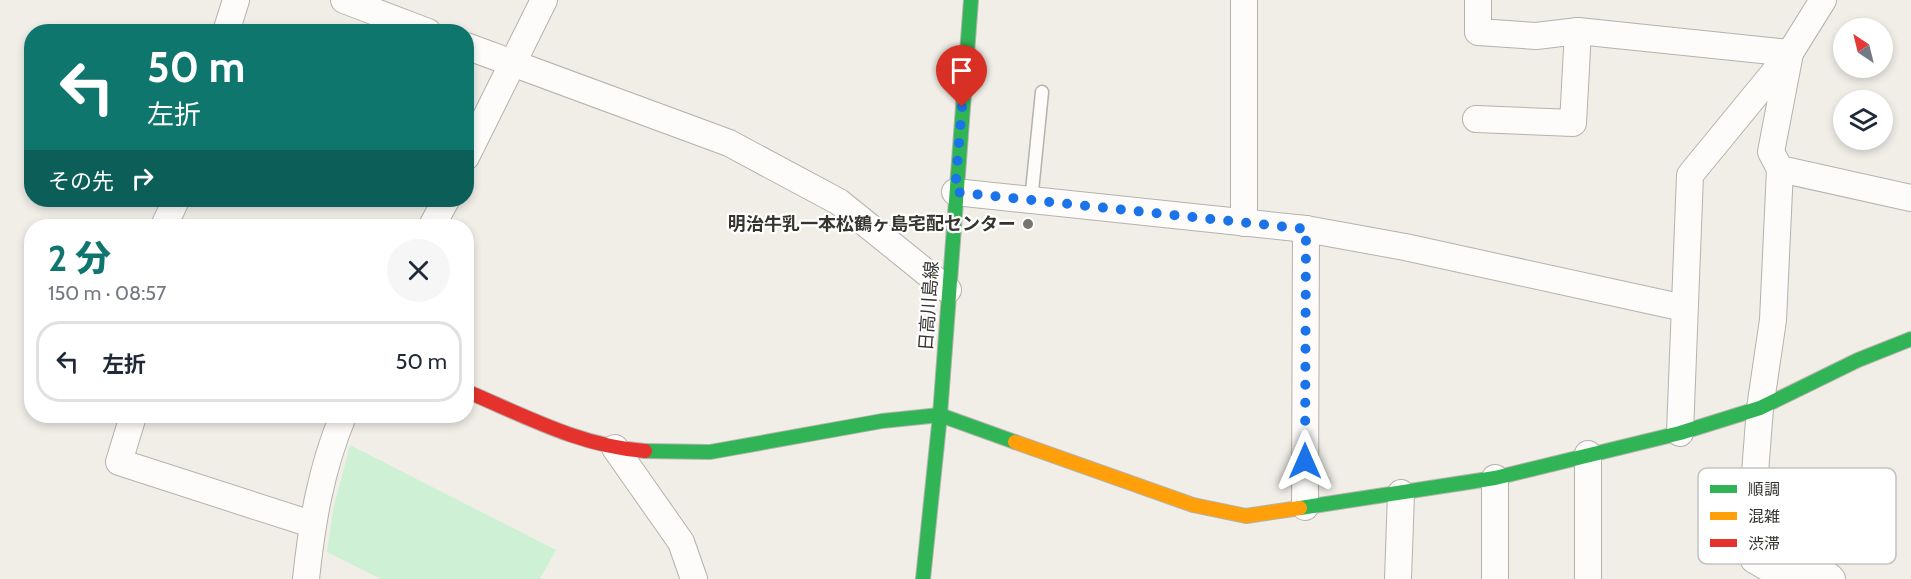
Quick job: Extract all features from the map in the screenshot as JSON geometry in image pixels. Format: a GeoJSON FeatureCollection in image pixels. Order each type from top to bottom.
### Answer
{"type":"FeatureCollection","features":[{"type":"Feature","properties":{"kind":"street"},"geometry":{"type":"LineString","coordinates":[[228,24],[236,0]]}},
{"type":"Feature","properties":{"kind":"street"},"geometry":{"type":"LineString","coordinates":[[344,0],[407,24]]}},
{"type":"Feature","properties":{"kind":"street"},"geometry":{"type":"LineString","coordinates":[[474,141],[544,0]]}},
{"type":"Feature","properties":{"kind":"street","name":"日高川島線"},"geometry":{"type":"LineString","coordinates":[[923,579],[939,415],[970,0]]}},
{"type":"Feature","properties":{"kind":"street"},"geometry":{"type":"LineString","coordinates":[[1244,0],[1244,223]]}},
{"type":"Feature","properties":{"kind":"street"},"geometry":{"type":"LineString","coordinates":[[1478,0],[1478,32],[1536,36],[1578,31],[1790,53]]}},
{"type":"Feature","properties":{"kind":"street"},"geometry":{"type":"LineString","coordinates":[[1680,433],[1690,175],[1790,53],[1823,0]]}},
{"type":"Feature","properties":{"kind":"street"},"geometry":{"type":"LineString","coordinates":[[1476,119],[1573,123],[1578,31]]}},
{"type":"Feature","properties":{"kind":"street"},"geometry":{"type":"LineString","coordinates":[[474,49],[729,143],[839,202],[948,290]]}},
{"type":"Feature","properties":{"kind":"street"},"geometry":{"type":"LineString","coordinates":[[1755,468],[1760,408],[1773,320],[1780,169],[1771,152],[1790,53]]}},
{"type":"Feature","properties":{"kind":"street"},"geometry":{"type":"LineString","coordinates":[[1780,169],[1911,198]]}},
{"type":"Feature","properties":{"kind":"street"},"geometry":{"type":"LineString","coordinates":[[955,192],[1306,229],[1406,247],[1684,308]]}},
{"type":"Feature","properties":{"kind":"street"},"geometry":{"type":"LineString","coordinates":[[1305,507],[1306,229]]}},
{"type":"Feature","properties":{"kind":"street"},"geometry":{"type":"LineString","coordinates":[[474,394],[579,438],[615,448],[708,452],[850,425],[909,416],[939,415],[1193,505],[1246,516],[1495,478],[1680,433],[1760,408],[1858,360],[1911,339]]}},
{"type":"Feature","properties":{"kind":"street"},"geometry":{"type":"LineString","coordinates":[[131,423],[119,462],[311,524]]}},
{"type":"Feature","properties":{"kind":"street"},"geometry":{"type":"LineString","coordinates":[[306,579],[311,524],[332,442],[340,423]]}},
{"type":"Feature","properties":{"kind":"street"},"geometry":{"type":"LineString","coordinates":[[615,448],[681,542],[693,579]]}},
{"type":"Feature","properties":{"kind":"street"},"geometry":{"type":"LineString","coordinates":[[1588,454],[1588,579]]}},
{"type":"Feature","properties":{"kind":"street"},"geometry":{"type":"LineString","coordinates":[[1495,478],[1495,579]]}},
{"type":"Feature","properties":{"kind":"street"},"geometry":{"type":"LineString","coordinates":[[1398,579],[1401,493]]}},
{"type":"Feature","properties":{"kind":"street"},"geometry":{"type":"LineString","coordinates":[[1761,564],[1773,571],[1829,576],[1832,579]]}},
{"type":"Feature","properties":{"kind":"lane"},"geometry":{"type":"LineString","coordinates":[[1031,201],[1042,92]]}},
{"type":"Feature","properties":{"kind":"green space"},"geometry":{"type":"Polygon","coordinates":[[[350,445],[556,550],[540,579],[381,579],[327,552],[333,510],[350,445]]]}},
{"type":"Feature","properties":{"kind":"traffic: fast"},"geometry":{"type":"LineString","coordinates":[[923,579],[940,415],[971,0]]}},
{"type":"Feature","properties":{"kind":"traffic: fast"},"geometry":{"type":"LineString","coordinates":[[1300,508],[1495,478],[1680,433],[1760,408],[1858,360],[1911,339]]}},
{"type":"Feature","properties":{"kind":"traffic: fast"},"geometry":{"type":"LineString","coordinates":[[645,451],[710,452],[882,421],[940,415],[1015,442]]}},
{"type":"Feature","properties":{"kind":"traffic: slow"},"geometry":{"type":"LineString","coordinates":[[1015,442],[1193,505],[1246,516],[1300,508]]}},
{"type":"Feature","properties":{"kind":"traffic: jam"},"geometry":{"type":"LineString","coordinates":[[474,395],[531,420],[575,436],[621,448],[645,451]]}},
{"type":"Feature","properties":{"kind":"place","name":"明治牛乳一本松鶴ヶ島宅配センター"},"geometry":{"type":"Point","coordinates":[1028,224]}},
{"type":"Feature","properties":{"kind":"route"},"geometry":{"type":"LineString","coordinates":[[962,107],[955,192],[1306,229],[1305,461]]}}]}
